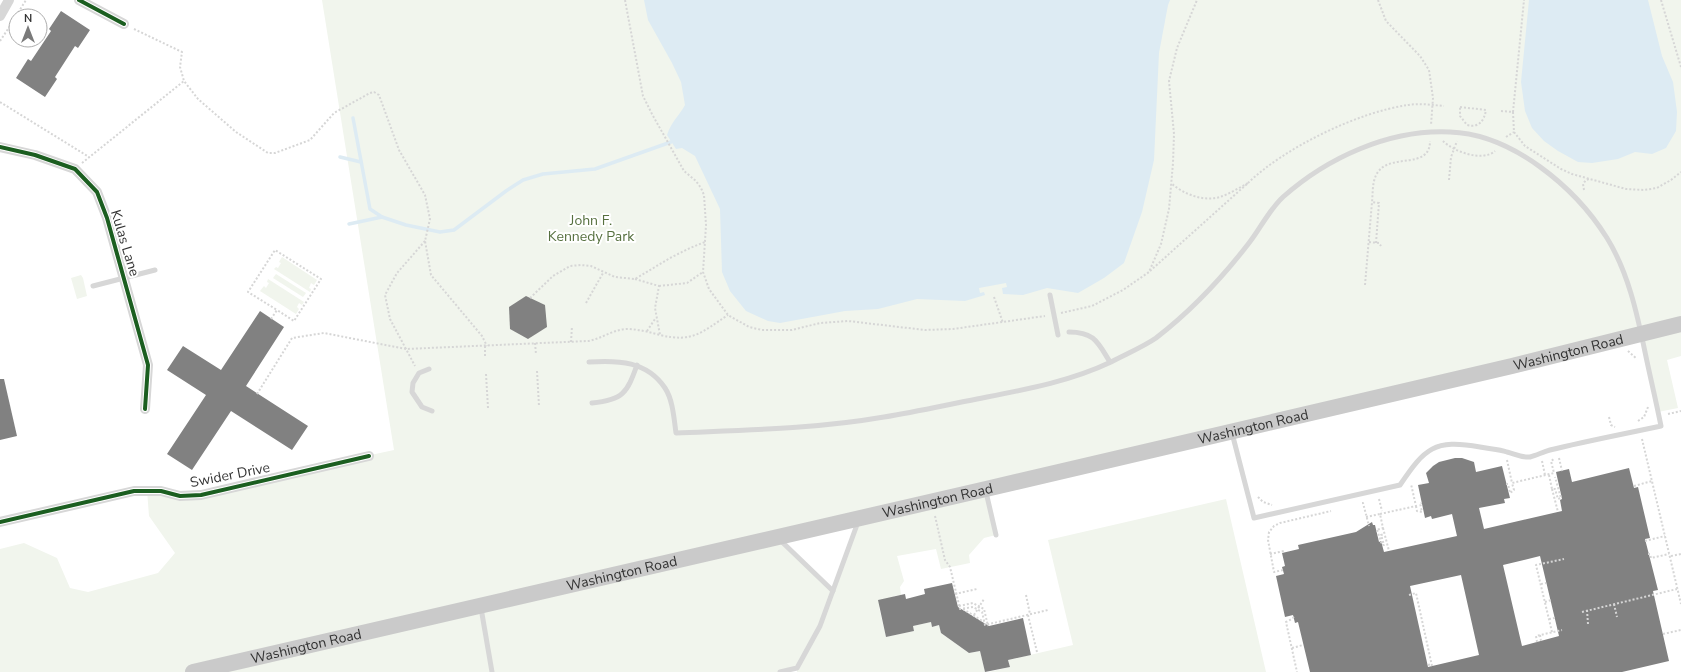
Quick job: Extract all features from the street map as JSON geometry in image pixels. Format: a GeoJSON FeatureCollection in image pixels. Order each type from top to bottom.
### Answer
{"type":"FeatureCollection","features":[{"type":"Feature","properties":{"kind":"main road","name":"Washington Road"},"geometry":{"type":"LineString","coordinates":[[193,672],[986,489],[1681,324]]}},
{"type":"Feature","properties":{"kind":"street"},"geometry":{"type":"LineString","coordinates":[[0,16],[9,0]]}},
{"type":"Feature","properties":{"kind":"street"},"geometry":{"type":"LineString","coordinates":[[79,0],[124,24]]}},
{"type":"Feature","properties":{"kind":"street","name":"Kulas Lane"},"geometry":{"type":"LineString","coordinates":[[0,148],[35,156],[75,169],[97,192],[107,218],[148,365],[144,409]]}},
{"type":"Feature","properties":{"kind":"street","name":"Swider Drive"},"geometry":{"type":"LineString","coordinates":[[0,522],[134,491],[160,492],[180,496],[201,494],[369,456]]}},
{"type":"Feature","properties":{"kind":"lane"},"geometry":{"type":"LineString","coordinates":[[589,362],[611,360],[637,365],[652,373],[665,388],[672,408],[676,433],[781,429],[882,417],[1052,384],[1110,362],[1153,340],[1209,290],[1248,245],[1280,200],[1315,172],[1352,152],[1369,145],[1408,135],[1432,132],[1452,132],[1471,135],[1492,141],[1511,149],[1536,164],[1562,184],[1585,207],[1608,239],[1623,271],[1637,314],[1661,426],[1549,450],[1529,457],[1519,457],[1507,452],[1463,444],[1448,444],[1439,446],[1430,450],[1417,460],[1400,485],[1254,518],[1232,431]]}},
{"type":"Feature","properties":{"kind":"lane"},"geometry":{"type":"LineString","coordinates":[[93,286],[155,270]]}},
{"type":"Feature","properties":{"kind":"lane"},"geometry":{"type":"LineString","coordinates":[[1050,295],[1058,334]]}},
{"type":"Feature","properties":{"kind":"lane"},"geometry":{"type":"LineString","coordinates":[[1069,332],[1094,337],[1110,362]]}},
{"type":"Feature","properties":{"kind":"lane"},"geometry":{"type":"LineString","coordinates":[[592,403],[610,401],[625,392],[632,380],[637,365]]}},
{"type":"Feature","properties":{"kind":"lane"},"geometry":{"type":"LineString","coordinates":[[429,369],[418,373],[413,383],[412,392],[422,407],[432,411]]}},
{"type":"Feature","properties":{"kind":"lane"},"geometry":{"type":"LineString","coordinates":[[986,489],[996,535]]}},
{"type":"Feature","properties":{"kind":"lane"},"geometry":{"type":"LineString","coordinates":[[780,672],[797,668],[820,626],[860,517]]}},
{"type":"Feature","properties":{"kind":"lane"},"geometry":{"type":"LineString","coordinates":[[776,537],[833,590]]}},
{"type":"Feature","properties":{"kind":"lane"},"geometry":{"type":"LineString","coordinates":[[480,605],[492,672]]}},
{"type":"Feature","properties":{"kind":"path"},"geometry":{"type":"LineString","coordinates":[[625,0],[643,96],[671,150],[684,171],[701,188],[706,213],[703,272],[709,289],[728,315],[749,326],[762,330],[792,330],[834,322],[848,321],[925,330],[953,329],[1054,315],[1092,306],[1123,290],[1149,272],[1263,169],[1286,154],[1348,123],[1394,107],[1418,104],[1444,106]]}},
{"type":"Feature","properties":{"kind":"path"},"geometry":{"type":"LineString","coordinates":[[1149,272],[1161,244],[1169,209],[1172,184],[1174,134],[1170,81],[1172,68],[1178,48],[1197,0]]}},
{"type":"Feature","properties":{"kind":"path"},"geometry":{"type":"LineString","coordinates":[[1378,0],[1386,21],[1427,65],[1433,92],[1431,126]]}},
{"type":"Feature","properties":{"kind":"path"},"geometry":{"type":"LineString","coordinates":[[1524,0],[1513,112],[1514,132],[1525,146],[1561,169],[1572,174],[1591,178],[1626,189],[1644,190],[1657,188],[1681,172]]}},
{"type":"Feature","properties":{"kind":"path"},"geometry":{"type":"LineString","coordinates":[[1661,0],[1681,68]]}},
{"type":"Feature","properties":{"kind":"path"},"geometry":{"type":"LineString","coordinates":[[124,24],[182,52],[180,68],[184,81],[198,100],[236,132],[268,153],[275,153],[310,140],[334,113],[370,93],[374,92],[379,95],[399,150],[425,195],[430,219],[425,241],[431,275],[482,336],[486,346],[485,356]]}},
{"type":"Feature","properties":{"kind":"path"},"geometry":{"type":"LineString","coordinates":[[0,41],[8,28]]}},
{"type":"Feature","properties":{"kind":"path"},"geometry":{"type":"LineString","coordinates":[[75,169],[184,81]]}},
{"type":"Feature","properties":{"kind":"path"},"geometry":{"type":"LineString","coordinates":[[0,102],[89,157]]}},
{"type":"Feature","properties":{"kind":"path"},"geometry":{"type":"LineString","coordinates":[[1460,107],[1486,110],[1485,117],[1482,122],[1477,125],[1466,125],[1460,116],[1460,107]]}},
{"type":"Feature","properties":{"kind":"path"},"geometry":{"type":"LineString","coordinates":[[1501,111],[1513,112]]}},
{"type":"Feature","properties":{"kind":"path"},"geometry":{"type":"LineString","coordinates":[[1506,137],[1514,132]]}},
{"type":"Feature","properties":{"kind":"path"},"geometry":{"type":"LineString","coordinates":[[1365,285],[1374,182],[1379,170],[1389,164],[1423,156],[1428,152],[1430,140]]}},
{"type":"Feature","properties":{"kind":"path"},"geometry":{"type":"LineString","coordinates":[[1442,140],[1454,149],[1482,156],[1488,156],[1496,150]]}},
{"type":"Feature","properties":{"kind":"path"},"geometry":{"type":"LineString","coordinates":[[1448,180],[1457,141]]}},
{"type":"Feature","properties":{"kind":"path"},"geometry":{"type":"LineString","coordinates":[[1584,190],[1583,184],[1586,180],[1591,178]]}},
{"type":"Feature","properties":{"kind":"path"},"geometry":{"type":"LineString","coordinates":[[1172,184],[1179,190],[1190,194],[1213,198],[1221,197],[1248,183]]}},
{"type":"Feature","properties":{"kind":"path"},"geometry":{"type":"LineString","coordinates":[[1372,202],[1379,203],[1376,243]]}},
{"type":"Feature","properties":{"kind":"path"},"geometry":{"type":"LineString","coordinates":[[418,373],[390,319],[385,295],[397,273],[425,241]]}},
{"type":"Feature","properties":{"kind":"path"},"geometry":{"type":"LineString","coordinates":[[635,279],[670,258],[705,242]]}},
{"type":"Feature","properties":{"kind":"path"},"geometry":{"type":"LineString","coordinates":[[1369,242],[1376,243],[1381,246]]}},
{"type":"Feature","properties":{"kind":"path"},"geometry":{"type":"LineString","coordinates":[[275,250],[321,279],[294,321],[277,310],[248,292],[275,250]]}},
{"type":"Feature","properties":{"kind":"path"},"geometry":{"type":"LineString","coordinates":[[530,298],[553,276],[570,266],[591,266],[603,273],[623,279],[635,279],[659,286],[687,283],[703,272]]}},
{"type":"Feature","properties":{"kind":"path"},"geometry":{"type":"LineString","coordinates":[[586,303],[603,273]]}},
{"type":"Feature","properties":{"kind":"path"},"geometry":{"type":"LineString","coordinates":[[659,286],[660,290],[655,302],[656,318],[660,335]]}},
{"type":"Feature","properties":{"kind":"path"},"geometry":{"type":"LineString","coordinates":[[994,297],[1003,323]]}},
{"type":"Feature","properties":{"kind":"path"},"geometry":{"type":"LineString","coordinates":[[271,318],[277,310]]}},
{"type":"Feature","properties":{"kind":"path"},"geometry":{"type":"LineString","coordinates":[[257,394],[292,338],[324,333],[406,349],[571,342],[592,340],[625,329],[646,331],[675,338],[688,338],[700,334],[728,315]]}},
{"type":"Feature","properties":{"kind":"path"},"geometry":{"type":"LineString","coordinates":[[646,331],[656,318]]}},
{"type":"Feature","properties":{"kind":"path"},"geometry":{"type":"LineString","coordinates":[[571,342],[572,326]]}},
{"type":"Feature","properties":{"kind":"path"},"geometry":{"type":"LineString","coordinates":[[535,343],[536,354]]}},
{"type":"Feature","properties":{"kind":"path"},"geometry":{"type":"LineString","coordinates":[[1624,352],[1628,351],[1639,362]]}},
{"type":"Feature","properties":{"kind":"path"},"geometry":{"type":"LineString","coordinates":[[537,371],[539,406]]}},
{"type":"Feature","properties":{"kind":"path"},"geometry":{"type":"LineString","coordinates":[[486,374],[488,408]]}},
{"type":"Feature","properties":{"kind":"path"},"geometry":{"type":"LineString","coordinates":[[1633,423],[1644,417],[1648,405]]}},
{"type":"Feature","properties":{"kind":"path"},"geometry":{"type":"LineString","coordinates":[[1668,414],[1681,411]]}},
{"type":"Feature","properties":{"kind":"path"},"geometry":{"type":"LineString","coordinates":[[1609,417],[1613,426],[1616,428],[1621,426]]}},
{"type":"Feature","properties":{"kind":"path"},"geometry":{"type":"LineString","coordinates":[[1635,441],[1643,439],[1681,604]]}},
{"type":"Feature","properties":{"kind":"path"},"geometry":{"type":"LineString","coordinates":[[1540,454],[1545,476]]}},
{"type":"Feature","properties":{"kind":"path"},"geometry":{"type":"LineString","coordinates":[[1512,483],[1554,473],[1552,461],[1565,456]]}},
{"type":"Feature","properties":{"kind":"path"},"geometry":{"type":"LineString","coordinates":[[1559,458],[1562,471]]}},
{"type":"Feature","properties":{"kind":"path"},"geometry":{"type":"LineString","coordinates":[[1504,459],[1508,463],[1514,490],[1513,492],[1510,493],[1508,484],[1506,484]]}},
{"type":"Feature","properties":{"kind":"path"},"geometry":{"type":"LineString","coordinates":[[1549,475],[1558,512]]}},
{"type":"Feature","properties":{"kind":"path"},"geometry":{"type":"LineString","coordinates":[[1550,479],[1556,477],[1560,498],[1558,499],[1555,489],[1552,489]]}},
{"type":"Feature","properties":{"kind":"path"},"geometry":{"type":"LineString","coordinates":[[1634,486],[1652,481]]}},
{"type":"Feature","properties":{"kind":"path"},"geometry":{"type":"LineString","coordinates":[[1412,482],[1417,511],[1422,512],[1420,503],[1422,503]]}},
{"type":"Feature","properties":{"kind":"path"},"geometry":{"type":"LineString","coordinates":[[1377,490],[1388,551]]}},
{"type":"Feature","properties":{"kind":"path"},"geometry":{"type":"LineString","coordinates":[[1257,495],[1263,502],[1276,505]]}},
{"type":"Feature","properties":{"kind":"path"},"geometry":{"type":"LineString","coordinates":[[1357,505],[1363,503],[1369,526]]}},
{"type":"Feature","properties":{"kind":"path"},"geometry":{"type":"LineString","coordinates":[[1366,517],[1416,506]]}},
{"type":"Feature","properties":{"kind":"path"},"geometry":{"type":"LineString","coordinates":[[1283,570],[1274,572],[1270,554],[1268,536],[1274,526],[1280,523],[1334,510]]}},
{"type":"Feature","properties":{"kind":"path"},"geometry":{"type":"LineString","coordinates":[[934,512],[945,560],[950,567],[960,609],[963,609],[984,622],[985,625],[988,625]]}},
{"type":"Feature","properties":{"kind":"path"},"geometry":{"type":"LineString","coordinates":[[1383,528],[1377,530],[1382,545],[1384,545],[1381,535],[1384,534]]}},
{"type":"Feature","properties":{"kind":"path"},"geometry":{"type":"LineString","coordinates":[[1645,541],[1665,536]]}},
{"type":"Feature","properties":{"kind":"path"},"geometry":{"type":"LineString","coordinates":[[1270,554],[1284,552]]}},
{"type":"Feature","properties":{"kind":"path"},"geometry":{"type":"LineString","coordinates":[[1648,554],[1650,554],[1651,558],[1681,554]]}},
{"type":"Feature","properties":{"kind":"path"},"geometry":{"type":"LineString","coordinates":[[1552,632],[1536,565],[1564,559]]}},
{"type":"Feature","properties":{"kind":"path"},"geometry":{"type":"LineString","coordinates":[[1541,584],[1546,583]]}},
{"type":"Feature","properties":{"kind":"path"},"geometry":{"type":"LineString","coordinates":[[956,594],[977,589]]}},
{"type":"Feature","properties":{"kind":"path"},"geometry":{"type":"LineString","coordinates":[[1582,612],[1677,589]]}},
{"type":"Feature","properties":{"kind":"path"},"geometry":{"type":"LineString","coordinates":[[1409,595],[1416,593],[1432,665],[1428,665]]}},
{"type":"Feature","properties":{"kind":"path"},"geometry":{"type":"LineString","coordinates":[[1026,595],[1037,652]]}},
{"type":"Feature","properties":{"kind":"path"},"geometry":{"type":"LineString","coordinates":[[1631,596],[1632,600]]}},
{"type":"Feature","properties":{"kind":"path"},"geometry":{"type":"LineString","coordinates":[[974,616],[984,599]]}},
{"type":"Feature","properties":{"kind":"path"},"geometry":{"type":"LineString","coordinates":[[1614,599],[1617,617]]}},
{"type":"Feature","properties":{"kind":"path"},"geometry":{"type":"LineString","coordinates":[[1545,602],[1550,600]]}},
{"type":"Feature","properties":{"kind":"path"},"geometry":{"type":"LineString","coordinates":[[959,606],[974,603],[984,609],[988,625]]}},
{"type":"Feature","properties":{"kind":"path"},"geometry":{"type":"LineString","coordinates":[[963,609],[972,606],[982,612],[984,622]]}},
{"type":"Feature","properties":{"kind":"path"},"geometry":{"type":"LineString","coordinates":[[988,625],[1048,610]]}},
{"type":"Feature","properties":{"kind":"path"},"geometry":{"type":"LineString","coordinates":[[1586,610],[1588,624]]}},
{"type":"Feature","properties":{"kind":"path"},"geometry":{"type":"LineString","coordinates":[[1294,617],[1286,622],[1297,672]]}},
{"type":"Feature","properties":{"kind":"path"},"geometry":{"type":"LineString","coordinates":[[1549,619],[1555,618]]}},
{"type":"Feature","properties":{"kind":"path"},"geometry":{"type":"LineString","coordinates":[[1540,635],[1541,640],[1537,641],[1536,636],[1540,635],[1552,632],[1562,630]]}},
{"type":"Feature","properties":{"kind":"path"},"geometry":{"type":"LineString","coordinates":[[1663,634],[1681,630]]}},
{"type":"Feature","properties":{"kind":"path"},"geometry":{"type":"LineString","coordinates":[[1292,648],[1303,645]]}},
{"type":"Feature","properties":{"kind":"green space","name":"John F. Kennedy Park"},"geometry":{"type":"Polygon","coordinates":[[[322,0],[1681,0],[1681,356],[1667,360],[1678,408],[1658,412],[1641,335],[986,489],[996,535],[984,538],[969,555],[970,563],[941,569],[936,549],[897,556],[904,581],[900,587],[901,595],[894,596],[892,601],[879,607],[886,637],[914,631],[913,626],[931,622],[932,627],[939,625],[941,633],[969,653],[980,651],[985,672],[797,672],[797,668],[778,672],[0,672],[0,549],[24,543],[57,558],[70,588],[88,592],[158,573],[175,553],[149,516],[147,490],[180,496],[394,450],[322,0]],[[860,518],[777,537],[833,590],[860,518]]]}},
{"type":"Feature","properties":{"kind":"green space"},"geometry":{"type":"Polygon","coordinates":[[[282,257],[317,280],[314,285],[311,283],[309,288],[311,289],[310,292],[274,269],[276,267],[278,268],[282,257]]]}},
{"type":"Feature","properties":{"kind":"green space"},"geometry":{"type":"Polygon","coordinates":[[[276,274],[306,293],[303,297],[273,278],[276,274]]]}},
{"type":"Feature","properties":{"kind":"green space"},"geometry":{"type":"Polygon","coordinates":[[[81,275],[87,296],[77,299],[71,278],[81,275]]]}},
{"type":"Feature","properties":{"kind":"green space"},"geometry":{"type":"Polygon","coordinates":[[[268,279],[304,302],[302,305],[299,303],[297,307],[299,309],[296,314],[260,291],[264,286],[266,288],[269,283],[267,282],[268,279]]]}},
{"type":"Feature","properties":{"kind":"green space"},"geometry":{"type":"Polygon","coordinates":[[[1226,499],[1266,672],[988,672],[1010,667],[1008,660],[1073,645],[1048,540],[1226,499]]]}},
{"type":"Feature","properties":{"kind":"shaded area"},"geometry":{"type":"Polygon","coordinates":[[[644,0],[1170,0],[1159,53],[1154,160],[1142,212],[1124,263],[1104,278],[1078,293],[1047,288],[1023,295],[1003,294],[1002,288],[1007,287],[1006,283],[979,288],[980,293],[984,292],[985,295],[965,301],[917,299],[878,309],[845,311],[780,323],[768,321],[746,311],[730,291],[722,272],[720,209],[695,156],[682,148],[676,149],[667,135],[671,126],[685,105],[681,82],[648,20],[644,0]]]}},
{"type":"Feature","properties":{"kind":"shaded area"},"geometry":{"type":"Polygon","coordinates":[[[1529,0],[1648,0],[1662,56],[1673,82],[1677,112],[1676,131],[1666,148],[1652,154],[1635,152],[1618,159],[1592,163],[1578,162],[1544,141],[1532,128],[1525,111],[1521,82],[1529,0]]]}},
{"type":"Feature","properties":{"kind":"building"},"geometry":{"type":"Polygon","coordinates":[[[61,11],[90,30],[78,48],[75,46],[55,77],[57,79],[45,97],[16,78],[28,59],[31,61],[40,48],[48,48],[48,36],[51,31],[49,29],[61,11]]]}},
{"type":"Feature","properties":{"kind":"building"},"geometry":{"type":"Polygon","coordinates":[[[526,296],[545,305],[547,327],[528,339],[510,329],[509,307],[526,296]]]}},
{"type":"Feature","properties":{"kind":"building"},"geometry":{"type":"Polygon","coordinates":[[[260,311],[284,327],[246,386],[308,426],[292,450],[231,411],[192,470],[167,454],[206,395],[167,370],[183,346],[221,370],[260,311]]]}},
{"type":"Feature","properties":{"kind":"building"},"geometry":{"type":"Polygon","coordinates":[[[0,379],[4,379],[17,436],[0,440],[0,379]]]}},
{"type":"Feature","properties":{"kind":"building"},"geometry":{"type":"Polygon","coordinates":[[[1462,458],[1474,462],[1476,472],[1502,466],[1510,498],[1504,499],[1505,503],[1479,508],[1484,529],[1562,511],[1560,500],[1562,499],[1556,472],[1569,469],[1572,482],[1629,468],[1634,488],[1638,487],[1650,538],[1645,539],[1658,590],[1653,591],[1669,661],[1622,672],[1310,672],[1298,622],[1295,623],[1293,615],[1285,617],[1276,576],[1284,574],[1282,567],[1285,566],[1282,553],[1299,549],[1298,545],[1356,532],[1372,522],[1373,525],[1375,525],[1379,542],[1381,541],[1384,552],[1457,536],[1452,514],[1432,519],[1431,516],[1425,518],[1418,485],[1429,483],[1426,473],[1439,462],[1462,458]],[[1540,556],[1503,565],[1522,646],[1559,636],[1540,556]],[[1461,575],[1410,586],[1428,667],[1479,655],[1461,575]]]}},
{"type":"Feature","properties":{"kind":"building"},"geometry":{"type":"Polygon","coordinates":[[[952,583],[958,607],[989,626],[1023,618],[1031,655],[1008,660],[1010,667],[985,672],[980,651],[969,653],[941,633],[939,625],[932,627],[931,622],[913,626],[914,631],[886,637],[878,600],[905,594],[906,599],[925,594],[924,589],[952,583]]]}},
{"type":"Feature","properties":{"kind":"waterway"},"geometry":{"type":"LineString","coordinates":[[353,118],[370,209],[382,217],[406,225],[440,232],[454,230],[523,180],[543,174],[595,169],[671,142]]}},
{"type":"Feature","properties":{"kind":"waterway"},"geometry":{"type":"LineString","coordinates":[[340,157],[361,162]]}},
{"type":"Feature","properties":{"kind":"waterway"},"geometry":{"type":"LineString","coordinates":[[349,224],[382,217]]}},
{"type":"Feature","properties":{"kind":"cycle path"},"geometry":{"type":"LineString","coordinates":[[79,0],[124,24]]}},
{"type":"Feature","properties":{"kind":"cycle path"},"geometry":{"type":"LineString","coordinates":[[0,147],[35,155],[75,169],[97,192],[107,218],[148,365],[145,409]]}},
{"type":"Feature","properties":{"kind":"cycle path"},"geometry":{"type":"LineString","coordinates":[[0,522],[134,491],[161,491],[180,496],[201,495],[369,456]]}}]}
